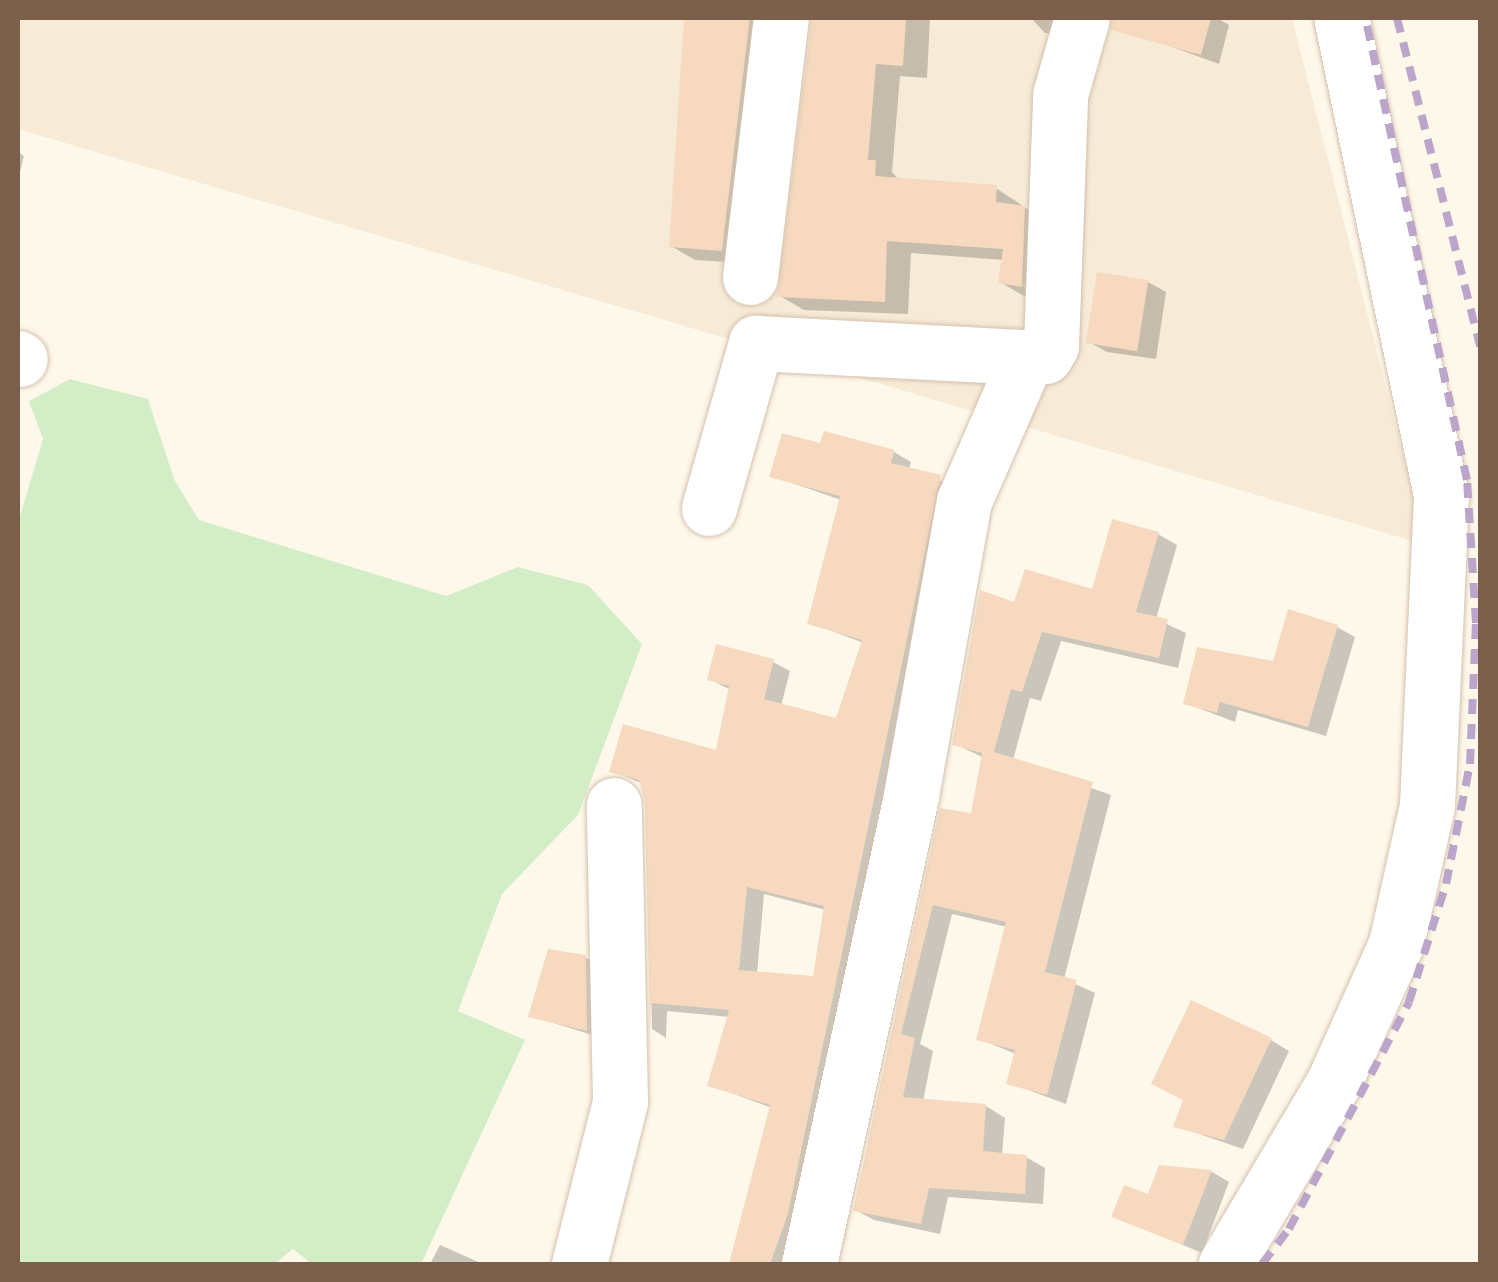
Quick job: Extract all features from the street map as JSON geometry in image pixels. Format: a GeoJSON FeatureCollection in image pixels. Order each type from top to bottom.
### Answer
{"type":"FeatureCollection","features":[{"type":"Feature","properties":{"kind":"street"},"geometry":{"type":"LineString","coordinates":[[750,277],[781,18]]}},
{"type":"Feature","properties":{"kind":"street"},"geometry":{"type":"LineString","coordinates":[[710,508],[756,343],[1045,356],[1051,346],[1060,94],[1082,18]]}},
{"type":"Feature","properties":{"kind":"street"},"geometry":{"type":"LineString","coordinates":[[1226,1264],[1334,1082],[1396,944],[1427,805],[1442,495],[1340,18]]}},
{"type":"Feature","properties":{"kind":"street"},"geometry":{"type":"LineString","coordinates":[[810,1264],[910,795],[964,500],[1028,358]]}},
{"type":"Feature","properties":{"kind":"street"},"geometry":{"type":"LineString","coordinates":[[579,1264],[620,1102],[614,805]]}},
{"type":"Feature","properties":{"kind":"shaded area"},"geometry":{"type":"Polygon","coordinates":[[[18,18],[1292,18],[1426,545],[18,129],[18,18]]]}},
{"type":"Feature","properties":{"kind":"green space"},"geometry":{"type":"Polygon","coordinates":[[[70,379],[148,399],[174,479],[199,520],[446,596],[518,567],[588,585],[642,644],[578,815],[502,894],[458,1011],[525,1040],[421,1264],[312,1264],[293,1249],[275,1264],[18,1264],[18,523],[43,439],[29,401],[70,379]]]}},
{"type":"Feature","properties":{"kind":"building"},"geometry":{"type":"Polygon","coordinates":[[[684,18],[750,18],[722,251],[669,247],[684,18]]]}},
{"type":"Feature","properties":{"kind":"building"},"geometry":{"type":"Polygon","coordinates":[[[812,18],[906,18],[903,66],[876,64],[868,160],[876,160],[875,176],[997,185],[996,202],[1025,206],[1022,287],[998,283],[1003,249],[887,241],[885,302],[777,297],[812,18]]]}},
{"type":"Feature","properties":{"kind":"building"},"geometry":{"type":"Polygon","coordinates":[[[1112,18],[1211,18],[1201,55],[1111,30],[1112,18]]]}},
{"type":"Feature","properties":{"kind":"building"},"geometry":{"type":"Polygon","coordinates":[[[1097,272],[1148,280],[1137,351],[1086,343],[1097,272]]]}},
{"type":"Feature","properties":{"kind":"building"},"geometry":{"type":"Polygon","coordinates":[[[824,431],[895,450],[891,463],[941,475],[788,1214],[770,1264],[729,1264],[770,1105],[707,1086],[729,1010],[651,1003],[650,1031],[645,803],[639,780],[609,772],[623,724],[716,750],[729,686],[707,680],[716,644],[774,659],[764,699],[836,718],[862,640],[807,624],[840,496],[769,477],[782,433],[820,443],[824,431]],[[747,887],[739,970],[813,976],[824,906],[747,887]]]}},
{"type":"Feature","properties":{"kind":"building"},"geometry":{"type":"Polygon","coordinates":[[[1112,519],[1159,532],[1136,612],[1168,619],[1159,658],[1042,632],[1022,692],[1011,689],[994,752],[1093,782],[1045,972],[1077,980],[1047,1095],[1006,1084],[1015,1050],[976,1040],[1006,922],[933,905],[901,1034],[915,1038],[903,1097],[986,1104],[983,1151],[1027,1155],[1025,1194],[929,1188],[921,1224],[853,1211],[940,808],[971,813],[982,753],[952,745],[980,590],[1014,602],[1025,569],[1092,589],[1112,519]]]}},
{"type":"Feature","properties":{"kind":"building"},"geometry":{"type":"Polygon","coordinates":[[[1288,609],[1338,625],[1308,727],[1220,702],[1217,713],[1183,704],[1197,647],[1273,661],[1288,609]]]}},
{"type":"Feature","properties":{"kind":"building"},"geometry":{"type":"Polygon","coordinates":[[[548,949],[586,955],[587,1031],[528,1017],[548,949]]]}},
{"type":"Feature","properties":{"kind":"building"},"geometry":{"type":"Polygon","coordinates":[[[1191,1000],[1272,1038],[1224,1140],[1173,1127],[1183,1100],[1151,1084],[1191,1000]]]}},
{"type":"Feature","properties":{"kind":"building"},"geometry":{"type":"Polygon","coordinates":[[[1159,1165],[1212,1170],[1183,1245],[1111,1217],[1124,1185],[1148,1194],[1159,1165]]]}},
{"type":"Feature","properties":{"kind":"railway"},"geometry":{"type":"LineString","coordinates":[[1262,1264],[1289,1229],[1409,1002],[1446,884],[1470,764],[1476,623],[1467,480],[1365,18]]}},
{"type":"Feature","properties":{"kind":"railway"},"geometry":{"type":"LineString","coordinates":[[1397,18],[1480,347]]}}]}
